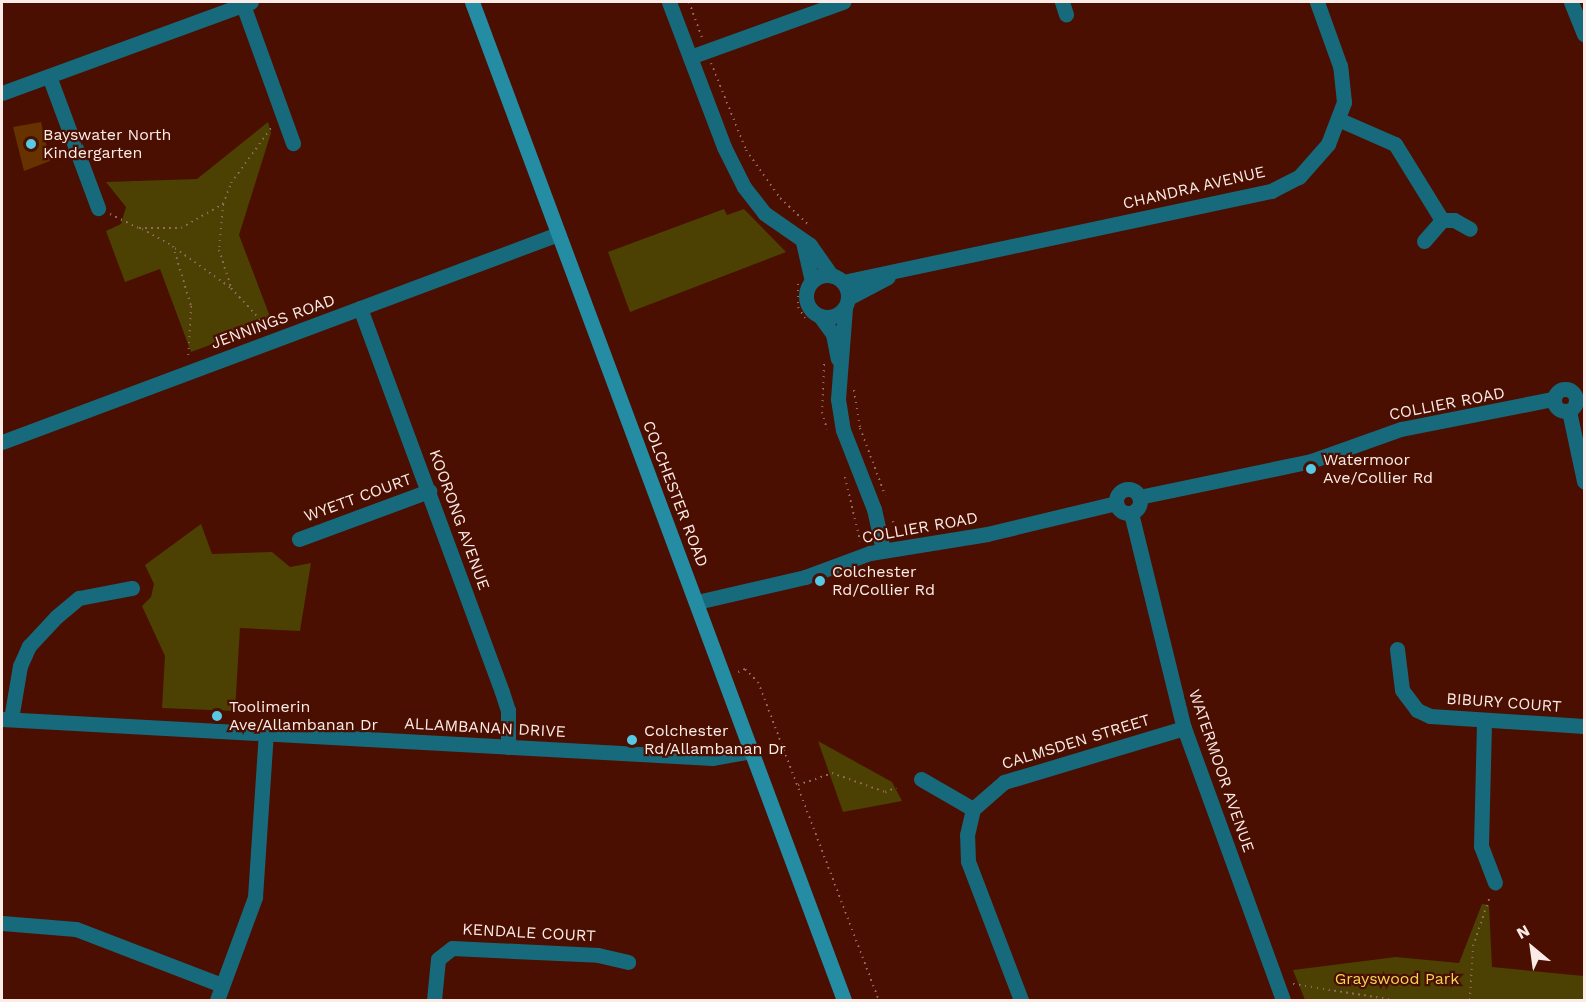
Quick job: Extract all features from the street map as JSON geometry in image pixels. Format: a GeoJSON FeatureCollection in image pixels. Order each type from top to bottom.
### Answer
{"type":"FeatureCollection","features":[{"type":"Feature","properties":{"kind":"main road","name":"COLCHESTER ROAD"},"geometry":{"type":"LineString","coordinates":[[472,2],[844,1000]]}},
{"type":"Feature","properties":{"kind":"street"},"geometry":{"type":"LineString","coordinates":[[669,2],[724,147],[744,187],[764,213],[819,255],[837,279],[846,303],[838,399],[843,430],[874,509],[883,550]]}},
{"type":"Feature","properties":{"kind":"street"},"geometry":{"type":"LineString","coordinates":[[690,57],[843,2]]}},
{"type":"Feature","properties":{"kind":"street","name":"CHANDRA AVENUE"},"geometry":{"type":"LineString","coordinates":[[805,278],[837,279],[904,269],[1271,191],[1310,168],[1340,120],[1342,76],[1317,2]]}},
{"type":"Feature","properties":{"kind":"street"},"geometry":{"type":"LineString","coordinates":[[1571,2],[1584,35]]}},
{"type":"Feature","properties":{"kind":"street"},"geometry":{"type":"LineString","coordinates":[[2,93],[247,3],[293,143]]}},
{"type":"Feature","properties":{"kind":"street"},"geometry":{"type":"LineString","coordinates":[[49,76],[98,208]]}},
{"type":"Feature","properties":{"kind":"street"},"geometry":{"type":"LineString","coordinates":[[1340,120],[1395,144],[1442,220]]}},
{"type":"Feature","properties":{"kind":"street"},"geometry":{"type":"LineString","coordinates":[[1424,241],[1442,220],[1454,220],[1470,230]]}},
{"type":"Feature","properties":{"kind":"street","name":"JENNINGS ROAD"},"geometry":{"type":"LineString","coordinates":[[2,442],[558,234]]}},
{"type":"Feature","properties":{"kind":"street"},"geometry":{"type":"LineString","coordinates":[[803,242],[806,301],[815,319],[833,334],[840,365]]}},
{"type":"Feature","properties":{"kind":"street","name":"CHANDRA AVENUE"},"geometry":{"type":"LineString","coordinates":[[815,319],[904,269]]}},
{"type":"Feature","properties":{"kind":"street","name":"KOORONG AVENUE"},"geometry":{"type":"LineString","coordinates":[[360,308],[502,692],[508,747]]}},
{"type":"Feature","properties":{"kind":"street","name":"COLLIER ROAD"},"geometry":{"type":"LineString","coordinates":[[1140,497],[1311,461],[1401,429],[1554,399],[1563,389],[1580,394]]}},
{"type":"Feature","properties":{"kind":"street"},"geometry":{"type":"LineString","coordinates":[[1580,394],[1569,411],[1584,481]]}},
{"type":"Feature","properties":{"kind":"street"},"geometry":{"type":"LineString","coordinates":[[1554,399],[1557,409],[1569,411]]}},
{"type":"Feature","properties":{"kind":"street"},"geometry":{"type":"LineString","coordinates":[[1125,489],[1140,497],[1138,508],[1131,513],[1120,510],[1116,503],[1125,489]]}},
{"type":"Feature","properties":{"kind":"street","name":"WYETT COURT"},"geometry":{"type":"LineString","coordinates":[[299,538],[429,491]]}},
{"type":"Feature","properties":{"kind":"street","name":"COLLIER ROAD"},"geometry":{"type":"LineString","coordinates":[[697,602],[805,576],[883,550],[987,534],[1116,503]]}},
{"type":"Feature","properties":{"kind":"street","name":"WATERMOOR AVENUE"},"geometry":{"type":"LineString","coordinates":[[1131,513],[1184,728],[1283,1000]]}},
{"type":"Feature","properties":{"kind":"street"},"geometry":{"type":"LineString","coordinates":[[6,719],[20,666],[29,646],[56,617],[80,598],[132,588]]}},
{"type":"Feature","properties":{"kind":"street","name":"BIBURY COURT"},"geometry":{"type":"LineString","coordinates":[[1397,649],[1402,690],[1417,710],[1430,716],[1484,723],[1584,726]]}},
{"type":"Feature","properties":{"kind":"street","name":"ALLAMBANAN DRIVE"},"geometry":{"type":"LineString","coordinates":[[6,719],[712,758],[751,751]]}},
{"type":"Feature","properties":{"kind":"street"},"geometry":{"type":"LineString","coordinates":[[1484,723],[1481,846],[1495,882]]}},
{"type":"Feature","properties":{"kind":"street","name":"CALMSDEN STREET"},"geometry":{"type":"LineString","coordinates":[[973,809],[1004,782],[1184,728]]}},
{"type":"Feature","properties":{"kind":"street"},"geometry":{"type":"LineString","coordinates":[[217,1000],[255,897],[266,733]]}},
{"type":"Feature","properties":{"kind":"street"},"geometry":{"type":"LineString","coordinates":[[921,779],[973,809],[967,835],[968,861],[1021,1000]]}},
{"type":"Feature","properties":{"kind":"street"},"geometry":{"type":"LineString","coordinates":[[2,923],[76,929],[222,985]]}},
{"type":"Feature","properties":{"kind":"street","name":"KENDALE COURT"},"geometry":{"type":"LineString","coordinates":[[434,1000],[438,959],[452,948],[598,955],[628,962]]}},
{"type":"Feature","properties":{"kind":"path"},"geometry":{"type":"LineString","coordinates":[[231,288],[219,250],[223,204],[246,159],[282,113]]}},
{"type":"Feature","properties":{"kind":"path"},"geometry":{"type":"LineString","coordinates":[[140,228],[181,228],[223,204]]}},
{"type":"Feature","properties":{"kind":"path"},"geometry":{"type":"LineString","coordinates":[[98,208],[173,246],[231,288],[279,338]]}},
{"type":"Feature","properties":{"kind":"path"},"geometry":{"type":"LineString","coordinates":[[173,246],[191,306],[187,373]]}},
{"type":"Feature","properties":{"kind":"path"},"geometry":{"type":"LineString","coordinates":[[805,278],[798,308],[815,319]]}},
{"type":"Feature","properties":{"kind":"path"},"geometry":{"type":"LineString","coordinates":[[824,358],[822,412],[828,433]]}},
{"type":"Feature","properties":{"kind":"path"},"geometry":{"type":"LineString","coordinates":[[843,470],[860,541]]}},
{"type":"Feature","properties":{"kind":"path"},"geometry":{"type":"LineString","coordinates":[[745,669],[758,682],[879,1000]]}},
{"type":"Feature","properties":{"kind":"path"},"geometry":{"type":"LineString","coordinates":[[798,785],[832,772],[885,792],[896,788]]}},
{"type":"Feature","properties":{"kind":"path"},"geometry":{"type":"LineString","coordinates":[[1470,1000],[1473,946],[1495,882]]}},
{"type":"Feature","properties":{"kind":"path"},"geometry":{"type":"LineString","coordinates":[[1275,978],[1314,990],[1394,1000]]}},
{"type":"Feature","properties":{"kind":"green space"},"geometry":{"type":"Polygon","coordinates":[[[268,122],[271,133],[239,235],[272,322],[191,352],[160,269],[125,282],[106,231],[121,224],[126,207],[106,182],[197,179],[268,122]]]}},
{"type":"Feature","properties":{"kind":"green space"},"geometry":{"type":"Polygon","coordinates":[[[724,209],[727,215],[744,209],[786,252],[630,312],[608,252],[724,209]]]}},
{"type":"Feature","properties":{"kind":"green space"},"geometry":{"type":"Polygon","coordinates":[[[201,524],[212,554],[272,552],[290,567],[311,563],[300,631],[240,628],[235,711],[162,708],[165,656],[142,606],[151,597],[154,584],[145,565],[201,524]]]}},
{"type":"Feature","properties":{"kind":"green space"},"geometry":{"type":"Polygon","coordinates":[[[818,741],[892,782],[902,801],[843,812],[818,741]]]}},
{"type":"Feature","properties":{"kind":"green space","name":"Grayswood Park"},"geometry":{"type":"Polygon","coordinates":[[[1482,904],[1489,905],[1492,967],[1584,976],[1584,1000],[1305,1000],[1293,970],[1396,957],[1459,963],[1482,904]]]}},
{"type":"Feature","properties":{"kind":"building","name":"Bayswater North Kindergarten"},"geometry":{"type":"Polygon","coordinates":[[[41,122],[50,161],[24,171],[13,127],[41,122]]]}},
{"type":"Feature","properties":{"kind":"place","name":"Bayswater North Kindergarten"},"geometry":{"type":"Point","coordinates":[31,144]}},
{"type":"Feature","properties":{"kind":"place","name":"Watermoor Ave/Collier Rd"},"geometry":{"type":"Point","coordinates":[1311,469]}},
{"type":"Feature","properties":{"kind":"place","name":"Colchester Rd/Collier Rd"},"geometry":{"type":"Point","coordinates":[820,581]}},
{"type":"Feature","properties":{"kind":"place","name":"Toolimerin Ave/Allambanan Dr"},"geometry":{"type":"Point","coordinates":[217,716]}},
{"type":"Feature","properties":{"kind":"place","name":"Colchester Rd/Allambanan Dr"},"geometry":{"type":"Point","coordinates":[632,740]}}]}
